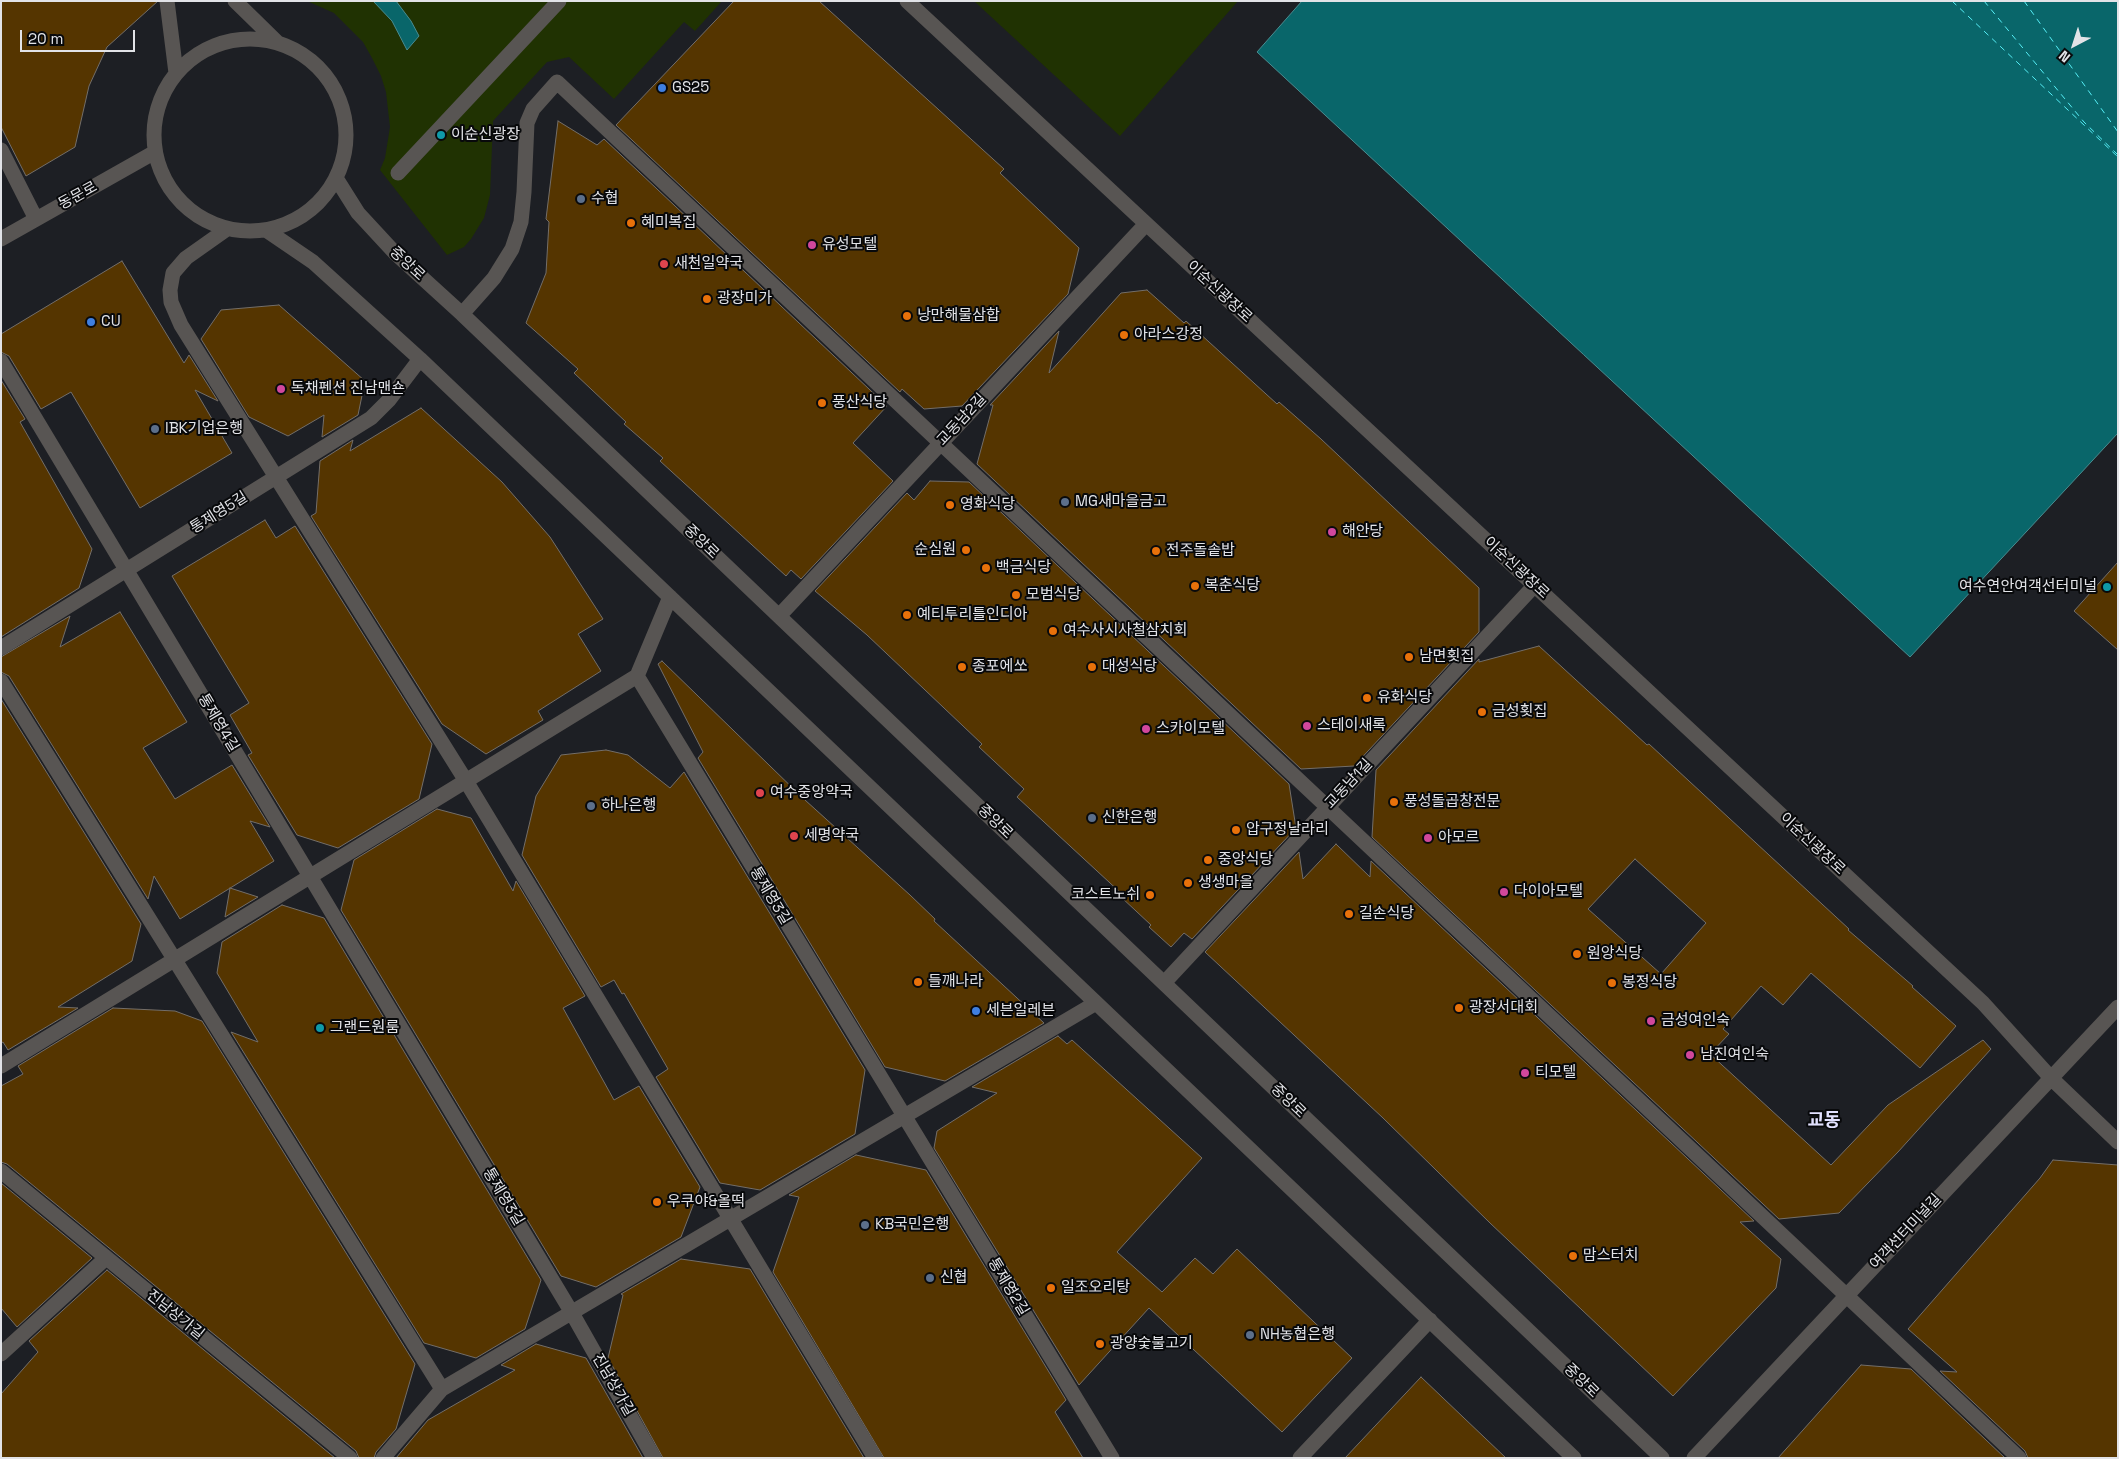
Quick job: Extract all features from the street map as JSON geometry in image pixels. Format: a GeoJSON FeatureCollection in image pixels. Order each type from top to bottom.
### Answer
{"type":"FeatureCollection","features":[{"type":"Feature","properties":{"kind":"street"},"geometry":{"type":"LineString","coordinates":[[166,1],[176,73]]}},
{"type":"Feature","properties":{"kind":"street"},"geometry":{"type":"LineString","coordinates":[[235,1],[277,42]]}},
{"type":"Feature","properties":{"kind":"street"},"geometry":{"type":"LineString","coordinates":[[398,173],[559,1]]}},
{"type":"Feature","properties":{"kind":"street","name":"이순신광장로"},"geometry":{"type":"LineString","coordinates":[[907,1],[1983,1003],[2051,1078],[2118,1142]]}},
{"type":"Feature","properties":{"kind":"street"},"geometry":{"type":"LineString","coordinates":[[249,38],[277,42],[302,54],[313,63],[323,73],[338,96],[346,136],[342,164],[328,191],[308,212],[295,221],[266,230],[227,229],[208,222],[184,204],[165,181],[155,152],[154,138],[157,109],[168,84],[176,73],[197,54],[222,43],[249,38]]}},
{"type":"Feature","properties":{"kind":"street"},"geometry":{"type":"LineString","coordinates":[[462,314],[494,278],[512,249],[521,222],[527,123],[533,109],[557,82],[2019,1458]]}},
{"type":"Feature","properties":{"kind":"street"},"geometry":{"type":"LineString","coordinates":[[1,150],[36,219]]}},
{"type":"Feature","properties":{"kind":"street","name":"동문로"},"geometry":{"type":"LineString","coordinates":[[1,239],[155,152]]}},
{"type":"Feature","properties":{"kind":"street","name":"중앙로"},"geometry":{"type":"LineString","coordinates":[[336,178],[358,213],[394,253],[462,314],[1662,1458]]}},
{"type":"Feature","properties":{"kind":"street","name":"교동남2길"},"geometry":{"type":"LineString","coordinates":[[779,616],[1146,224]]}},
{"type":"Feature","properties":{"kind":"street"},"geometry":{"type":"LineString","coordinates":[[227,229],[192,253],[176,268],[171,279],[171,302],[181,326],[466,781],[875,1458]]}},
{"type":"Feature","properties":{"kind":"street"},"geometry":{"type":"LineString","coordinates":[[266,230],[313,262],[420,359],[1574,1458]]}},
{"type":"Feature","properties":{"kind":"street","name":"통제영5길"},"geometry":{"type":"LineString","coordinates":[[1,648],[371,418],[389,400],[420,359]]}},
{"type":"Feature","properties":{"kind":"street","name":"통제영4길"},"geometry":{"type":"LineString","coordinates":[[1,361],[310,876]]}},
{"type":"Feature","properties":{"kind":"street","name":"교동남1길"},"geometry":{"type":"LineString","coordinates":[[1164,983],[1534,586]]}},
{"type":"Feature","properties":{"kind":"street"},"geometry":{"type":"LineString","coordinates":[[1,1066],[637,676],[670,597]]}},
{"type":"Feature","properties":{"kind":"street","name":"통제영3길"},"geometry":{"type":"LineString","coordinates":[[637,676],[904,1116]]}},
{"type":"Feature","properties":{"kind":"street"},"geometry":{"type":"LineString","coordinates":[[1,681],[442,1389]]}},
{"type":"Feature","properties":{"kind":"street","name":"통제영3길"},"geometry":{"type":"LineString","coordinates":[[310,876],[572,1312]]}},
{"type":"Feature","properties":{"kind":"street"},"geometry":{"type":"LineString","coordinates":[[383,1458],[442,1389],[1096,1003]]}},
{"type":"Feature","properties":{"kind":"street","name":"여객선터미널길"},"geometry":{"type":"LineString","coordinates":[[1694,1458],[2118,1007]]}},
{"type":"Feature","properties":{"kind":"street","name":"통제영2길"},"geometry":{"type":"LineString","coordinates":[[904,1116],[1112,1458]]}},
{"type":"Feature","properties":{"kind":"street","name":"진남상가길"},"geometry":{"type":"LineString","coordinates":[[1,1171],[350,1458]]}},
{"type":"Feature","properties":{"kind":"street"},"geometry":{"type":"LineString","coordinates":[[1,1354],[106,1258]]}},
{"type":"Feature","properties":{"kind":"street","name":"진남상가길"},"geometry":{"type":"LineString","coordinates":[[572,1312],[654,1458]]}},
{"type":"Feature","properties":{"kind":"street"},"geometry":{"type":"LineString","coordinates":[[1300,1458],[1430,1320]]}},
{"type":"Feature","properties":{"kind":"green space","name":"이순신광장"},"geometry":{"type":"Polygon","coordinates":[[[307,1],[722,1],[695,31],[684,22],[614,99],[569,57],[547,62],[493,121],[490,195],[484,218],[464,247],[447,255],[380,170],[385,158],[390,127],[386,92],[372,58],[363,42],[334,13],[307,1]]]}},
{"type":"Feature","properties":{"kind":"green space"},"geometry":{"type":"Polygon","coordinates":[[[974,1],[1238,1],[1120,136],[974,1]]]}},
{"type":"Feature","properties":{"kind":"water"},"geometry":{"type":"Polygon","coordinates":[[[373,1],[396,1],[411,21],[419,36],[407,50],[392,21],[373,1]]]}},
{"type":"Feature","properties":{"kind":"water"},"geometry":{"type":"Polygon","coordinates":[[[1302,1],[2118,1],[2118,433],[1910,657],[1257,52],[1302,1]]]}},
{"type":"Feature","properties":{"kind":"building"},"geometry":{"type":"Polygon","coordinates":[[[1,1],[158,1],[107,47],[89,86],[75,147],[26,176],[1,127],[1,1]]]}},
{"type":"Feature","properties":{"kind":"building"},"geometry":{"type":"Polygon","coordinates":[[[734,1],[819,1],[1004,169],[1000,173],[1079,248],[1068,294],[962,406],[924,409],[902,389],[900,392],[616,125],[734,1]]]}},
{"type":"Feature","properties":{"kind":"building"},"geometry":{"type":"Polygon","coordinates":[[[558,121],[597,145],[604,139],[887,406],[853,443],[893,481],[801,579],[791,570],[786,576],[660,461],[663,458],[624,424],[626,422],[574,373],[578,369],[526,323],[546,273],[549,222],[546,219],[558,121]]]}},
{"type":"Feature","properties":{"kind":"building"},"geometry":{"type":"Polygon","coordinates":[[[122,261],[184,363],[189,355],[218,401],[195,390],[232,453],[140,508],[71,392],[41,409],[9,356],[1,352],[1,334],[122,261]]]}},
{"type":"Feature","properties":{"kind":"building"},"geometry":{"type":"Polygon","coordinates":[[[1147,290],[1184,323],[1186,321],[1277,404],[1279,402],[1321,439],[1479,588],[1479,632],[1354,766],[1301,769],[977,464],[993,405],[990,405],[1059,331],[1049,373],[1121,293],[1147,290]]]}},
{"type":"Feature","properties":{"kind":"building"},"geometry":{"type":"Polygon","coordinates":[[[279,305],[365,381],[358,415],[322,437],[324,415],[288,436],[249,417],[201,339],[221,310],[279,305]]]}},
{"type":"Feature","properties":{"kind":"building"},"geometry":{"type":"Polygon","coordinates":[[[1,380],[25,419],[20,422],[92,549],[79,588],[1,637],[1,380]]]}},
{"type":"Feature","properties":{"kind":"building"},"geometry":{"type":"Polygon","coordinates":[[[421,408],[502,482],[550,537],[603,619],[578,634],[601,671],[538,711],[543,720],[486,754],[442,724],[311,516],[316,513],[320,461],[353,440],[350,451],[421,408]]]}},
{"type":"Feature","properties":{"kind":"building"},"geometry":{"type":"Polygon","coordinates":[[[930,481],[969,482],[1289,784],[1296,828],[1192,939],[1184,933],[1171,947],[1149,927],[1151,925],[1121,897],[1123,895],[1017,797],[1024,789],[979,747],[982,744],[867,635],[815,591],[907,493],[914,500],[930,481]]]}},
{"type":"Feature","properties":{"kind":"building"},"geometry":{"type":"Polygon","coordinates":[[[265,520],[276,538],[295,526],[432,744],[419,799],[338,848],[297,835],[248,755],[252,753],[230,715],[249,703],[172,576],[265,520]]]}},
{"type":"Feature","properties":{"kind":"building","name":"여수연안여객선터미널"},"geometry":{"type":"Polygon","coordinates":[[[2118,562],[2118,650],[2074,611],[2118,562]]]}},
{"type":"Feature","properties":{"kind":"building"},"geometry":{"type":"Polygon","coordinates":[[[120,612],[187,722],[143,748],[175,799],[232,765],[270,827],[250,821],[274,861],[180,919],[154,876],[148,899],[9,676],[1,672],[1,657],[70,616],[60,647],[120,612]]]}},
{"type":"Feature","properties":{"kind":"building"},"geometry":{"type":"Polygon","coordinates":[[[1539,646],[1647,745],[1649,744],[1848,930],[1956,1026],[1920,1068],[1811,973],[1783,1005],[1761,986],[1723,1029],[1729,1034],[1710,1054],[1831,1165],[1888,1105],[1983,1040],[1991,1049],[1898,1152],[1839,1213],[1779,1219],[1372,837],[1376,770],[1479,659],[1479,662],[1539,646]],[[1635,859],[1588,909],[1661,974],[1706,923],[1635,859]]]}},
{"type":"Feature","properties":{"kind":"building"},"geometry":{"type":"Polygon","coordinates":[[[662,661],[805,800],[910,895],[935,919],[934,921],[1044,1023],[945,1081],[885,1067],[698,758],[703,752],[658,664],[662,661]]]}},
{"type":"Feature","properties":{"kind":"building"},"geometry":{"type":"Polygon","coordinates":[[[1,699],[141,924],[132,961],[58,1007],[78,1008],[8,1050],[3,1042],[1,1043],[1,699]]]}},
{"type":"Feature","properties":{"kind":"building"},"geometry":{"type":"Polygon","coordinates":[[[606,750],[628,755],[670,788],[684,772],[865,1070],[855,1134],[760,1190],[720,1183],[656,1077],[668,1069],[624,993],[622,994],[614,980],[601,987],[522,855],[536,796],[561,755],[606,750]]]}},
{"type":"Feature","properties":{"kind":"building"},"geometry":{"type":"Polygon","coordinates":[[[437,809],[471,818],[513,891],[516,881],[585,996],[563,1008],[614,1100],[639,1086],[700,1187],[681,1237],[596,1287],[561,1276],[341,910],[354,860],[437,809]]]}},
{"type":"Feature","properties":{"kind":"building"},"geometry":{"type":"Polygon","coordinates":[[[1336,844],[1370,877],[1371,861],[1754,1221],[1740,1222],[1781,1259],[1776,1288],[1673,1396],[1490,1223],[1383,1118],[1205,952],[1299,852],[1303,879],[1336,844]]]}},
{"type":"Feature","properties":{"kind":"building"},"geometry":{"type":"Polygon","coordinates":[[[230,888],[258,897],[225,917],[230,888]]]}},
{"type":"Feature","properties":{"kind":"building"},"geometry":{"type":"Polygon","coordinates":[[[282,905],[324,918],[541,1280],[525,1329],[476,1358],[424,1343],[231,1032],[258,1042],[217,973],[222,942],[282,905]]]}},
{"type":"Feature","properties":{"kind":"building"},"geometry":{"type":"Polygon","coordinates":[[[113,1008],[175,1011],[202,1021],[415,1364],[396,1429],[376,1452],[374,1458],[359,1458],[356,1451],[7,1164],[1,1162],[1,1086],[23,1074],[18,1066],[113,1008]]]}},
{"type":"Feature","properties":{"kind":"building"},"geometry":{"type":"Polygon","coordinates":[[[1058,1036],[1067,1044],[1072,1040],[1202,1158],[1117,1252],[1162,1292],[1195,1258],[1213,1274],[1237,1249],[1352,1358],[1282,1432],[1149,1308],[1079,1385],[934,1148],[937,1131],[997,1093],[972,1087],[1058,1036]]]}},
{"type":"Feature","properties":{"kind":"building"},"geometry":{"type":"Polygon","coordinates":[[[856,1155],[926,1170],[1066,1400],[1055,1412],[1083,1458],[884,1458],[773,1272],[799,1197],[789,1195],[856,1155]]]}},
{"type":"Feature","properties":{"kind":"building"},"geometry":{"type":"Polygon","coordinates":[[[2053,1160],[2118,1165],[2118,1458],[2028,1458],[2025,1451],[1940,1371],[1957,1372],[1908,1329],[2040,1178],[2053,1160]]]}},
{"type":"Feature","properties":{"kind":"building"},"geometry":{"type":"Polygon","coordinates":[[[1,1183],[92,1258],[17,1327],[1,1308],[1,1183]]]}},
{"type":"Feature","properties":{"kind":"building"},"geometry":{"type":"Polygon","coordinates":[[[681,1259],[750,1269],[864,1458],[663,1458],[608,1358],[623,1295],[621,1294],[681,1259]]]}},
{"type":"Feature","properties":{"kind":"building"},"geometry":{"type":"Polygon","coordinates":[[[107,1270],[335,1458],[1,1458],[1,1394],[38,1352],[29,1341],[107,1270]]]}},
{"type":"Feature","properties":{"kind":"building"},"geometry":{"type":"Polygon","coordinates":[[[536,1344],[586,1358],[643,1458],[396,1458],[428,1420],[515,1370],[501,1365],[536,1344]]]}},
{"type":"Feature","properties":{"kind":"building"},"geometry":{"type":"Polygon","coordinates":[[[1861,1365],[1911,1369],[2005,1458],[1778,1458],[1861,1365]]]}},
{"type":"Feature","properties":{"kind":"building"},"geometry":{"type":"Polygon","coordinates":[[[1421,1377],[1506,1458],[1345,1458],[1421,1377]]]}},
{"type":"Feature","properties":{"kind":"ferry route"},"geometry":{"type":"LineString","coordinates":[[1952,1],[2118,157]]}},
{"type":"Feature","properties":{"kind":"ferry route"},"geometry":{"type":"LineString","coordinates":[[1984,1],[2084,122],[2118,155]]}},
{"type":"Feature","properties":{"kind":"ferry route"},"geometry":{"type":"LineString","coordinates":[[2024,1],[2118,132]]}},
{"type":"Feature","properties":{"kind":"place","name":"GS25"},"geometry":{"type":"Point","coordinates":[662,88]}},
{"type":"Feature","properties":{"kind":"place","name":"이순신광장"},"geometry":{"type":"Point","coordinates":[441,135]}},
{"type":"Feature","properties":{"kind":"place","name":"수협"},"geometry":{"type":"Point","coordinates":[581,199]}},
{"type":"Feature","properties":{"kind":"place","name":"혜미복집"},"geometry":{"type":"Point","coordinates":[631,223]}},
{"type":"Feature","properties":{"kind":"place","name":"유성모텔"},"geometry":{"type":"Point","coordinates":[812,245]}},
{"type":"Feature","properties":{"kind":"place","name":"새천일약국"},"geometry":{"type":"Point","coordinates":[664,264]}},
{"type":"Feature","properties":{"kind":"place","name":"광장미가"},"geometry":{"type":"Point","coordinates":[707,299]}},
{"type":"Feature","properties":{"kind":"place","name":"낭만해물삼합"},"geometry":{"type":"Point","coordinates":[907,316]}},
{"type":"Feature","properties":{"kind":"place","name":"CU"},"geometry":{"type":"Point","coordinates":[91,322]}},
{"type":"Feature","properties":{"kind":"place","name":"아라스강정"},"geometry":{"type":"Point","coordinates":[1124,335]}},
{"type":"Feature","properties":{"kind":"place","name":"독채펜션 진남맨숀"},"geometry":{"type":"Point","coordinates":[281,389]}},
{"type":"Feature","properties":{"kind":"place","name":"풍산식당"},"geometry":{"type":"Point","coordinates":[822,403]}},
{"type":"Feature","properties":{"kind":"place","name":"IBK기업은행"},"geometry":{"type":"Point","coordinates":[155,429]}},
{"type":"Feature","properties":{"kind":"place","name":"MG새마을금고"},"geometry":{"type":"Point","coordinates":[1065,502]}},
{"type":"Feature","properties":{"kind":"place","name":"영화식당"},"geometry":{"type":"Point","coordinates":[950,505]}},
{"type":"Feature","properties":{"kind":"place","name":"해안당"},"geometry":{"type":"Point","coordinates":[1332,532]}},
{"type":"Feature","properties":{"kind":"place","name":"순심원"},"geometry":{"type":"Point","coordinates":[966,550]}},
{"type":"Feature","properties":{"kind":"place","name":"전주돌솥밥"},"geometry":{"type":"Point","coordinates":[1156,551]}},
{"type":"Feature","properties":{"kind":"place","name":"백금식당"},"geometry":{"type":"Point","coordinates":[986,568]}},
{"type":"Feature","properties":{"kind":"place","name":"복춘식당"},"geometry":{"type":"Point","coordinates":[1195,586]}},
{"type":"Feature","properties":{"kind":"place","name":"여수연안여객선터미널"},"geometry":{"type":"Point","coordinates":[2107,587]}},
{"type":"Feature","properties":{"kind":"place","name":"모범식당"},"geometry":{"type":"Point","coordinates":[1016,595]}},
{"type":"Feature","properties":{"kind":"place","name":"예티투리틀인디아"},"geometry":{"type":"Point","coordinates":[907,615]}},
{"type":"Feature","properties":{"kind":"place","name":"여수사시사철삼치회"},"geometry":{"type":"Point","coordinates":[1053,631]}},
{"type":"Feature","properties":{"kind":"place","name":"남면횟집"},"geometry":{"type":"Point","coordinates":[1409,657]}},
{"type":"Feature","properties":{"kind":"place","name":"종포에쏘"},"geometry":{"type":"Point","coordinates":[962,667]}},
{"type":"Feature","properties":{"kind":"place","name":"대성식당"},"geometry":{"type":"Point","coordinates":[1092,667]}},
{"type":"Feature","properties":{"kind":"place","name":"유화식당"},"geometry":{"type":"Point","coordinates":[1367,698]}},
{"type":"Feature","properties":{"kind":"place","name":"금성횟집"},"geometry":{"type":"Point","coordinates":[1482,712]}},
{"type":"Feature","properties":{"kind":"place","name":"스테이새록"},"geometry":{"type":"Point","coordinates":[1307,726]}},
{"type":"Feature","properties":{"kind":"place","name":"스카이모텔"},"geometry":{"type":"Point","coordinates":[1146,729]}},
{"type":"Feature","properties":{"kind":"place","name":"여수중앙약국"},"geometry":{"type":"Point","coordinates":[760,793]}},
{"type":"Feature","properties":{"kind":"place","name":"풍성돌곱창전문"},"geometry":{"type":"Point","coordinates":[1394,802]}},
{"type":"Feature","properties":{"kind":"place","name":"하나은행"},"geometry":{"type":"Point","coordinates":[591,806]}},
{"type":"Feature","properties":{"kind":"place","name":"신한은행"},"geometry":{"type":"Point","coordinates":[1092,818]}},
{"type":"Feature","properties":{"kind":"place","name":"압구정날라리"},"geometry":{"type":"Point","coordinates":[1236,830]}},
{"type":"Feature","properties":{"kind":"place","name":"세명약국"},"geometry":{"type":"Point","coordinates":[794,836]}},
{"type":"Feature","properties":{"kind":"place","name":"아모르"},"geometry":{"type":"Point","coordinates":[1428,838]}},
{"type":"Feature","properties":{"kind":"place","name":"중앙식당"},"geometry":{"type":"Point","coordinates":[1208,860]}},
{"type":"Feature","properties":{"kind":"place","name":"생생마을"},"geometry":{"type":"Point","coordinates":[1188,883]}},
{"type":"Feature","properties":{"kind":"place","name":"다이아모텔"},"geometry":{"type":"Point","coordinates":[1504,892]}},
{"type":"Feature","properties":{"kind":"place","name":"코스트노쉬"},"geometry":{"type":"Point","coordinates":[1150,895]}},
{"type":"Feature","properties":{"kind":"place","name":"길손식당"},"geometry":{"type":"Point","coordinates":[1349,914]}},
{"type":"Feature","properties":{"kind":"place","name":"원앙식당"},"geometry":{"type":"Point","coordinates":[1577,954]}},
{"type":"Feature","properties":{"kind":"place","name":"들깨나라"},"geometry":{"type":"Point","coordinates":[918,982]}},
{"type":"Feature","properties":{"kind":"place","name":"봉정식당"},"geometry":{"type":"Point","coordinates":[1612,983]}},
{"type":"Feature","properties":{"kind":"place","name":"광장서대회"},"geometry":{"type":"Point","coordinates":[1459,1008]}},
{"type":"Feature","properties":{"kind":"place","name":"세븐일레븐"},"geometry":{"type":"Point","coordinates":[976,1011]}},
{"type":"Feature","properties":{"kind":"place","name":"금성여인숙"},"geometry":{"type":"Point","coordinates":[1651,1021]}},
{"type":"Feature","properties":{"kind":"place","name":"그랜드원룸"},"geometry":{"type":"Point","coordinates":[320,1028]}},
{"type":"Feature","properties":{"kind":"place","name":"남진여인숙"},"geometry":{"type":"Point","coordinates":[1690,1055]}},
{"type":"Feature","properties":{"kind":"place","name":"티모텔"},"geometry":{"type":"Point","coordinates":[1525,1073]}},
{"type":"Feature","properties":{"kind":"place","name":"우쿠야&올떡"},"geometry":{"type":"Point","coordinates":[657,1202]}},
{"type":"Feature","properties":{"kind":"place","name":"KB국민은행"},"geometry":{"type":"Point","coordinates":[865,1225]}},
{"type":"Feature","properties":{"kind":"place","name":"맘스터치"},"geometry":{"type":"Point","coordinates":[1573,1256]}},
{"type":"Feature","properties":{"kind":"place","name":"신협"},"geometry":{"type":"Point","coordinates":[930,1278]}},
{"type":"Feature","properties":{"kind":"place","name":"일조오리탕"},"geometry":{"type":"Point","coordinates":[1051,1288]}},
{"type":"Feature","properties":{"kind":"place","name":"NH농협은행"},"geometry":{"type":"Point","coordinates":[1250,1335]}},
{"type":"Feature","properties":{"kind":"place","name":"광양숯불고기"},"geometry":{"type":"Point","coordinates":[1100,1344]}},
{"type":"Feature","properties":{"kind":"district","name":"교동"},"geometry":{"type":"Point","coordinates":[1824,1121]}}]}
